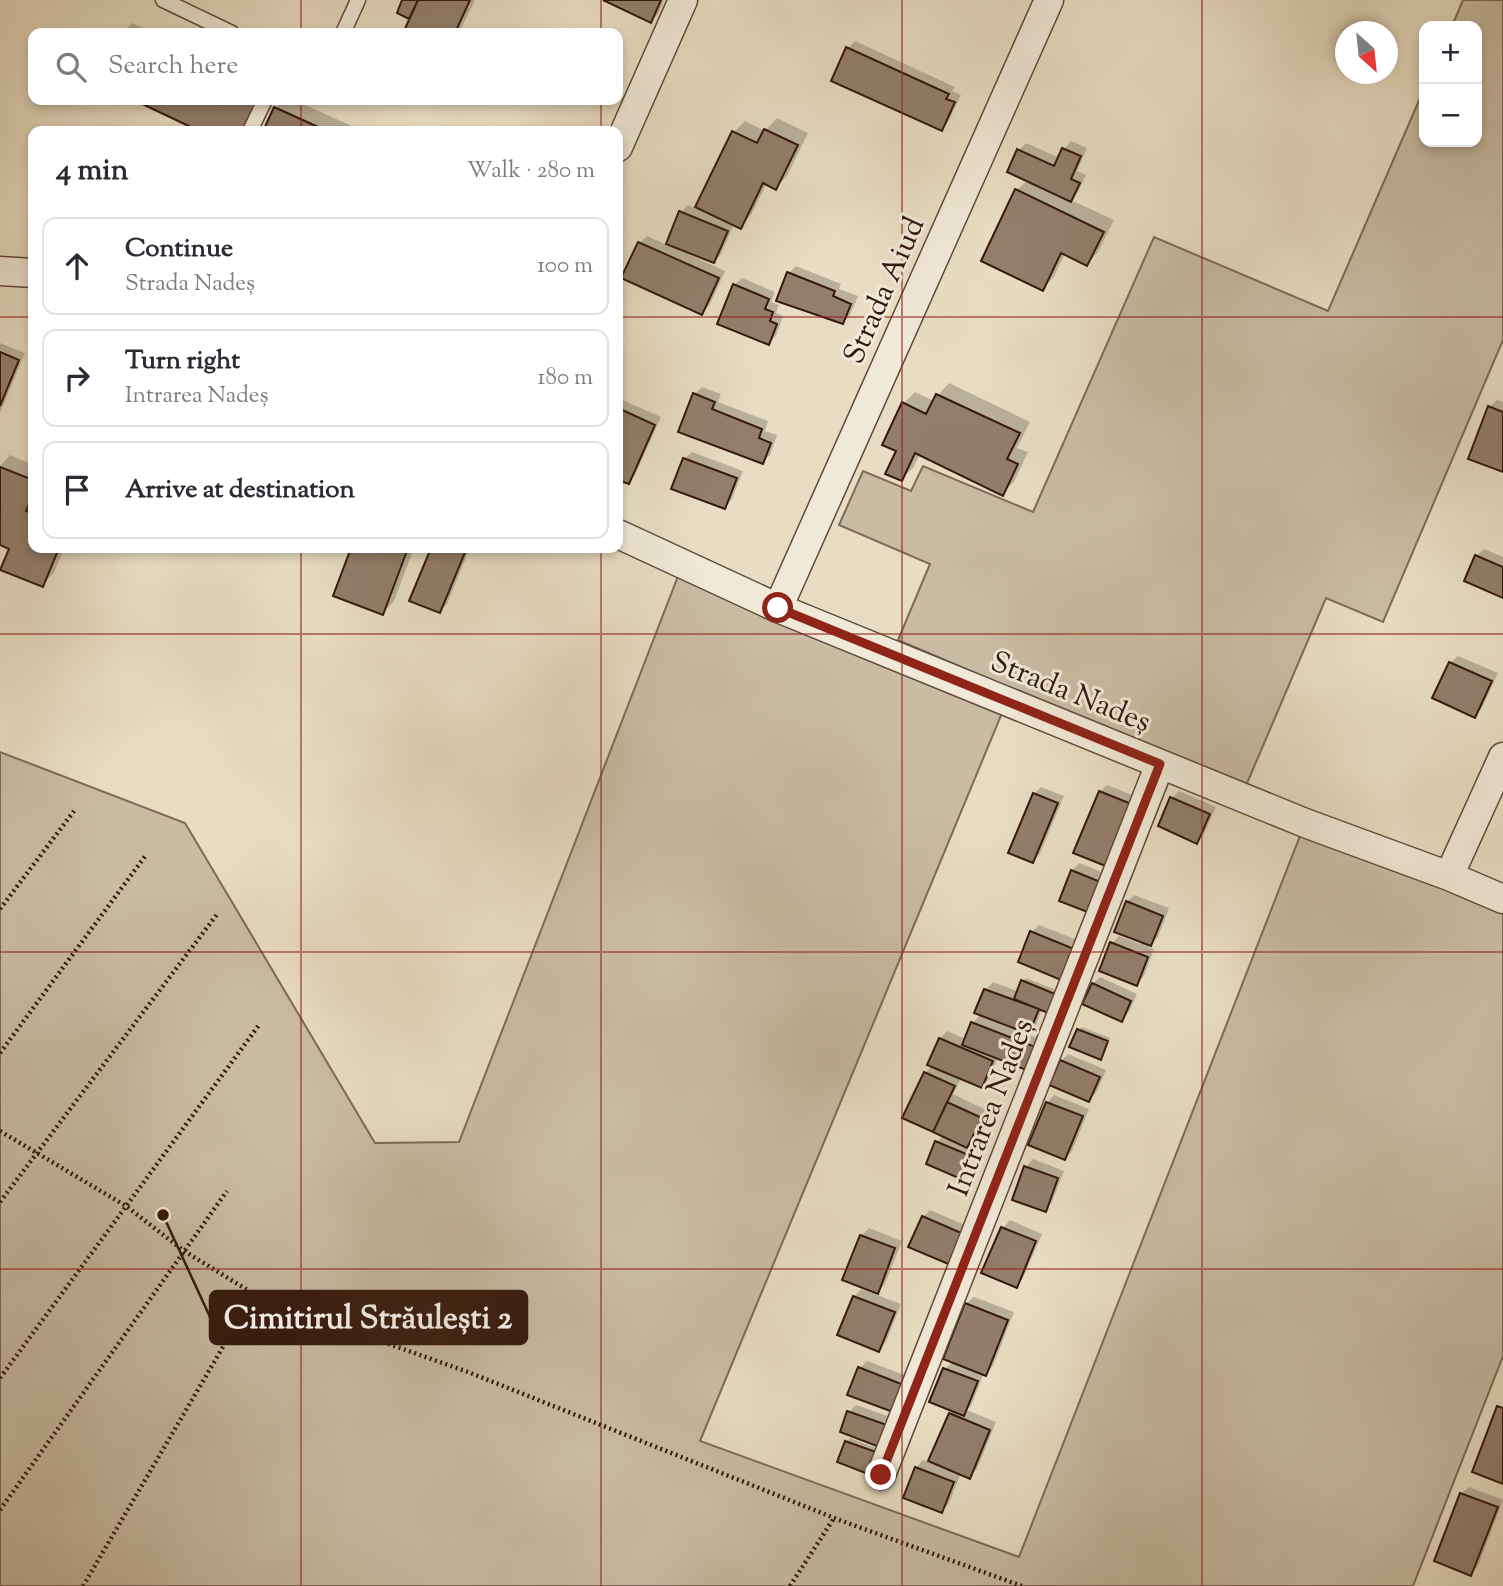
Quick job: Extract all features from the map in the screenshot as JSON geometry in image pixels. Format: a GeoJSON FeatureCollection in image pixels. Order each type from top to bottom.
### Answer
{"type":"FeatureCollection","features":[{"type":"Feature","properties":{"kind":"street"},"geometry":{"type":"LineString","coordinates":[[623,136],[683,0]]}},
{"type":"Feature","properties":{"kind":"street","name":"Strada Aiud"},"geometry":{"type":"LineString","coordinates":[[778,608],[1049,0]]}},
{"type":"Feature","properties":{"kind":"street"},"geometry":{"type":"LineString","coordinates":[[0,271],[28,273]]}},
{"type":"Feature","properties":{"kind":"street","name":"Strada Nadeș"},"geometry":{"type":"LineString","coordinates":[[623,536],[778,608],[1305,823],[1449,876],[1503,899]]}},
{"type":"Feature","properties":{"kind":"street"},"geometry":{"type":"LineString","coordinates":[[1449,876],[1503,757]]}},
{"type":"Feature","properties":{"kind":"street","name":"Intrarea Nadeș"},"geometry":{"type":"LineString","coordinates":[[881,1475],[1160,764]]}},
{"type":"Feature","properties":{"kind":"lane"},"geometry":{"type":"LineString","coordinates":[[163,0],[222,28]]}},
{"type":"Feature","properties":{"kind":"lane"},"geometry":{"type":"LineString","coordinates":[[345,28],[358,0]]}},
{"type":"Feature","properties":{"kind":"lane"},"geometry":{"type":"LineString","coordinates":[[252,126],[263,105]]}},
{"type":"Feature","properties":{"kind":"path"},"geometry":{"type":"LineString","coordinates":[[0,909],[74,811]]}},
{"type":"Feature","properties":{"kind":"path"},"geometry":{"type":"LineString","coordinates":[[0,1053],[146,855]]}},
{"type":"Feature","properties":{"kind":"path"},"geometry":{"type":"LineString","coordinates":[[0,1202],[218,913]]}},
{"type":"Feature","properties":{"kind":"path"},"geometry":{"type":"LineString","coordinates":[[0,1378],[259,1026]]}},
{"type":"Feature","properties":{"kind":"path"},"geometry":{"type":"LineString","coordinates":[[0,1130],[126,1206],[184,1251],[273,1303],[468,1372],[834,1518],[1022,1586]]}},
{"type":"Feature","properties":{"kind":"path"},"geometry":{"type":"LineString","coordinates":[[0,1510],[227,1191]]}},
{"type":"Feature","properties":{"kind":"path"},"geometry":{"type":"LineString","coordinates":[[83,1586],[254,1294]]}},
{"type":"Feature","properties":{"kind":"path"},"geometry":{"type":"LineString","coordinates":[[790,1586],[834,1518]]}},
{"type":"Feature","properties":{"kind":"shaded area"},"geometry":{"type":"Polygon","coordinates":[[[1463,0],[1503,0],[1503,340],[1383,622],[1326,598],[1245,788],[898,640],[930,564],[839,525],[863,471],[911,491],[923,466],[1033,512],[1154,237],[1328,311],[1419,101],[1419,147],[1482,147],[1482,21],[1454,21],[1463,0]]]}},
{"type":"Feature","properties":{"kind":"shaded area"},"geometry":{"type":"Polygon","coordinates":[[[680,571],[1007,701],[700,1441],[1019,1557],[1305,823],[1503,899],[1503,1356],[1413,1586],[0,1586],[0,752],[185,823],[375,1143],[459,1142],[680,571]]]}},
{"type":"Feature","properties":{"kind":"building"},"geometry":{"type":"Polygon","coordinates":[[[402,0],[418,0],[409,19],[397,13],[402,0]]]}},
{"type":"Feature","properties":{"kind":"building"},"geometry":{"type":"Polygon","coordinates":[[[418,0],[470,0],[457,28],[405,28],[418,0]]]}},
{"type":"Feature","properties":{"kind":"building"},"geometry":{"type":"Polygon","coordinates":[[[603,0],[661,0],[651,23],[603,0]]]}},
{"type":"Feature","properties":{"kind":"building"},"geometry":{"type":"Polygon","coordinates":[[[846,47],[949,94],[946,99],[955,102],[942,131],[831,81],[846,47]]]}},
{"type":"Feature","properties":{"kind":"building"},"geometry":{"type":"Polygon","coordinates":[[[144,105],[256,105],[245,126],[189,126],[144,105]]]}},
{"type":"Feature","properties":{"kind":"building"},"geometry":{"type":"Polygon","coordinates":[[[274,107],[316,126],[265,126],[274,107]]]}},
{"type":"Feature","properties":{"kind":"building"},"geometry":{"type":"Polygon","coordinates":[[[764,129],[798,145],[776,190],[763,183],[741,229],[695,207],[732,131],[757,143],[764,129]]]}},
{"type":"Feature","properties":{"kind":"building"},"geometry":{"type":"Polygon","coordinates":[[[1062,148],[1081,156],[1071,179],[1080,183],[1071,202],[1007,172],[1017,149],[1054,166],[1062,148]]]}},
{"type":"Feature","properties":{"kind":"building"},"geometry":{"type":"Polygon","coordinates":[[[1015,189],[1104,232],[1087,266],[1061,253],[1043,291],[981,261],[1015,189]]]}},
{"type":"Feature","properties":{"kind":"building"},"geometry":{"type":"Polygon","coordinates":[[[679,211],[728,231],[714,263],[666,244],[679,211]]]}},
{"type":"Feature","properties":{"kind":"building"},"geometry":{"type":"Polygon","coordinates":[[[638,242],[719,278],[702,315],[623,279],[638,242]]]}},
{"type":"Feature","properties":{"kind":"building"},"geometry":{"type":"Polygon","coordinates":[[[787,272],[835,291],[833,296],[851,304],[843,324],[776,301],[787,272]]]}},
{"type":"Feature","properties":{"kind":"building"},"geometry":{"type":"Polygon","coordinates":[[[733,284],[769,299],[765,309],[773,312],[770,321],[777,324],[769,345],[717,324],[733,284]]]}},
{"type":"Feature","properties":{"kind":"building"},"geometry":{"type":"Polygon","coordinates":[[[0,352],[19,360],[0,406],[0,352]]]}},
{"type":"Feature","properties":{"kind":"building"},"geometry":{"type":"Polygon","coordinates":[[[693,393],[715,402],[712,409],[762,429],[759,438],[771,443],[763,464],[678,432],[693,393]]]}},
{"type":"Feature","properties":{"kind":"building"},"geometry":{"type":"Polygon","coordinates":[[[936,394],[1020,433],[1007,459],[1018,464],[1003,496],[915,453],[902,481],[885,474],[896,451],[882,445],[902,402],[926,414],[936,394]]]}},
{"type":"Feature","properties":{"kind":"building"},"geometry":{"type":"Polygon","coordinates":[[[1488,406],[1503,412],[1503,472],[1468,459],[1488,406]]]}},
{"type":"Feature","properties":{"kind":"building"},"geometry":{"type":"Polygon","coordinates":[[[623,410],[655,425],[629,484],[623,482],[623,410]]]}},
{"type":"Feature","properties":{"kind":"building"},"geometry":{"type":"Polygon","coordinates":[[[683,458],[737,478],[725,509],[671,489],[683,458]]]}},
{"type":"Feature","properties":{"kind":"building"},"geometry":{"type":"Polygon","coordinates":[[[0,467],[28,478],[28,553],[57,553],[43,587],[0,570],[9,549],[0,545],[0,467]]]}},
{"type":"Feature","properties":{"kind":"building"},"geometry":{"type":"Polygon","coordinates":[[[349,553],[406,553],[383,615],[333,596],[349,553]]]}},
{"type":"Feature","properties":{"kind":"building"},"geometry":{"type":"Polygon","coordinates":[[[429,553],[465,553],[440,613],[409,601],[429,553]]]}},
{"type":"Feature","properties":{"kind":"building"},"geometry":{"type":"Polygon","coordinates":[[[1475,555],[1503,567],[1503,598],[1464,581],[1475,555]]]}},
{"type":"Feature","properties":{"kind":"building"},"geometry":{"type":"Polygon","coordinates":[[[1449,662],[1492,681],[1475,718],[1432,698],[1449,662]]]}},
{"type":"Feature","properties":{"kind":"building"},"geometry":{"type":"Polygon","coordinates":[[[1099,791],[1134,805],[1108,867],[1073,853],[1099,791]]]}},
{"type":"Feature","properties":{"kind":"building"},"geometry":{"type":"Polygon","coordinates":[[[1033,793],[1058,803],[1033,863],[1008,853],[1033,793]]]}},
{"type":"Feature","properties":{"kind":"building"},"geometry":{"type":"Polygon","coordinates":[[[1170,797],[1210,814],[1197,844],[1158,826],[1170,797]]]}},
{"type":"Feature","properties":{"kind":"building"},"geometry":{"type":"Polygon","coordinates":[[[1071,870],[1103,883],[1090,913],[1059,901],[1071,870]]]}},
{"type":"Feature","properties":{"kind":"building"},"geometry":{"type":"Polygon","coordinates":[[[1126,901],[1163,916],[1151,946],[1114,932],[1126,901]]]}},
{"type":"Feature","properties":{"kind":"building"},"geometry":{"type":"Polygon","coordinates":[[[1030,931],[1074,949],[1061,980],[1018,962],[1030,931]]]}},
{"type":"Feature","properties":{"kind":"building"},"geometry":{"type":"Polygon","coordinates":[[[1110,942],[1148,957],[1137,986],[1099,971],[1110,942]]]}},
{"type":"Feature","properties":{"kind":"building"},"geometry":{"type":"Polygon","coordinates":[[[1021,980],[1060,996],[1053,1015],[1014,999],[1021,980]]]}},
{"type":"Feature","properties":{"kind":"building"},"geometry":{"type":"Polygon","coordinates":[[[1092,983],[1131,1001],[1122,1022],[1082,1004],[1092,983]]]}},
{"type":"Feature","properties":{"kind":"building"},"geometry":{"type":"Polygon","coordinates":[[[984,989],[1039,1009],[1029,1034],[974,1013],[984,989]]]}},
{"type":"Feature","properties":{"kind":"building"},"geometry":{"type":"Polygon","coordinates":[[[971,1022],[1038,1048],[1029,1071],[962,1045],[971,1022]]]}},
{"type":"Feature","properties":{"kind":"building"},"geometry":{"type":"Polygon","coordinates":[[[1077,1029],[1108,1041],[1101,1060],[1069,1047],[1077,1029]]]}},
{"type":"Feature","properties":{"kind":"building"},"geometry":{"type":"Polygon","coordinates":[[[939,1038],[993,1061],[982,1088],[927,1065],[939,1038]]]}},
{"type":"Feature","properties":{"kind":"building"},"geometry":{"type":"Polygon","coordinates":[[[1060,1060],[1100,1077],[1089,1102],[1049,1085],[1060,1060]]]}},
{"type":"Feature","properties":{"kind":"building"},"geometry":{"type":"Polygon","coordinates":[[[924,1072],[955,1086],[933,1132],[902,1118],[924,1072]]]}},
{"type":"Feature","properties":{"kind":"building"},"geometry":{"type":"Polygon","coordinates":[[[947,1102],[982,1118],[967,1148],[933,1132],[947,1102]]]}},
{"type":"Feature","properties":{"kind":"building"},"geometry":{"type":"Polygon","coordinates":[[[1046,1102],[1083,1116],[1065,1160],[1028,1145],[1046,1102]]]}},
{"type":"Feature","properties":{"kind":"building"},"geometry":{"type":"Polygon","coordinates":[[[935,1141],[971,1156],[961,1179],[926,1164],[935,1141]]]}},
{"type":"Feature","properties":{"kind":"building"},"geometry":{"type":"Polygon","coordinates":[[[1024,1166],[1058,1178],[1046,1212],[1012,1200],[1024,1166]]]}},
{"type":"Feature","properties":{"kind":"building"},"geometry":{"type":"Polygon","coordinates":[[[922,1216],[966,1235],[953,1266],[908,1247],[922,1216]]]}},
{"type":"Feature","properties":{"kind":"building"},"geometry":{"type":"Polygon","coordinates":[[[1001,1227],[1036,1241],[1017,1288],[981,1273],[1001,1227]]]}},
{"type":"Feature","properties":{"kind":"building"},"geometry":{"type":"Polygon","coordinates":[[[860,1235],[895,1248],[878,1294],[842,1280],[860,1235]]]}},
{"type":"Feature","properties":{"kind":"building"},"geometry":{"type":"Polygon","coordinates":[[[853,1296],[895,1312],[879,1352],[837,1335],[853,1296]]]}},
{"type":"Feature","properties":{"kind":"building"},"geometry":{"type":"Polygon","coordinates":[[[965,1303],[1008,1320],[986,1376],[943,1359],[965,1303]]]}},
{"type":"Feature","properties":{"kind":"building"},"geometry":{"type":"Polygon","coordinates":[[[858,1367],[904,1385],[893,1412],[847,1395],[858,1367]]]}},
{"type":"Feature","properties":{"kind":"building"},"geometry":{"type":"Polygon","coordinates":[[[943,1368],[978,1381],[964,1416],[929,1402],[943,1368]]]}},
{"type":"Feature","properties":{"kind":"building"},"geometry":{"type":"Polygon","coordinates":[[[1497,1406],[1503,1408],[1503,1484],[1472,1472],[1497,1406]]]}},
{"type":"Feature","properties":{"kind":"building"},"geometry":{"type":"Polygon","coordinates":[[[847,1411],[890,1426],[882,1448],[840,1432],[847,1411]]]}},
{"type":"Feature","properties":{"kind":"building"},"geometry":{"type":"Polygon","coordinates":[[[949,1413],[990,1430],[970,1479],[928,1461],[949,1413]]]}},
{"type":"Feature","properties":{"kind":"building"},"geometry":{"type":"Polygon","coordinates":[[[845,1441],[876,1452],[868,1474],[837,1462],[845,1441]]]}},
{"type":"Feature","properties":{"kind":"building"},"geometry":{"type":"Polygon","coordinates":[[[915,1467],[954,1482],[942,1513],[903,1498],[915,1467]]]}},
{"type":"Feature","properties":{"kind":"building"},"geometry":{"type":"Polygon","coordinates":[[[1460,1493],[1498,1507],[1471,1576],[1434,1561],[1460,1493]]]}},
{"type":"Feature","properties":{"kind":"place","name":"Cimitirul Străulești 2"},"geometry":{"type":"Point","coordinates":[163,1215]}},
{"type":"Feature","properties":{"kind":"route"},"geometry":{"type":"LineString","coordinates":[[778,608],[1160,764],[881,1475]]}}]}
